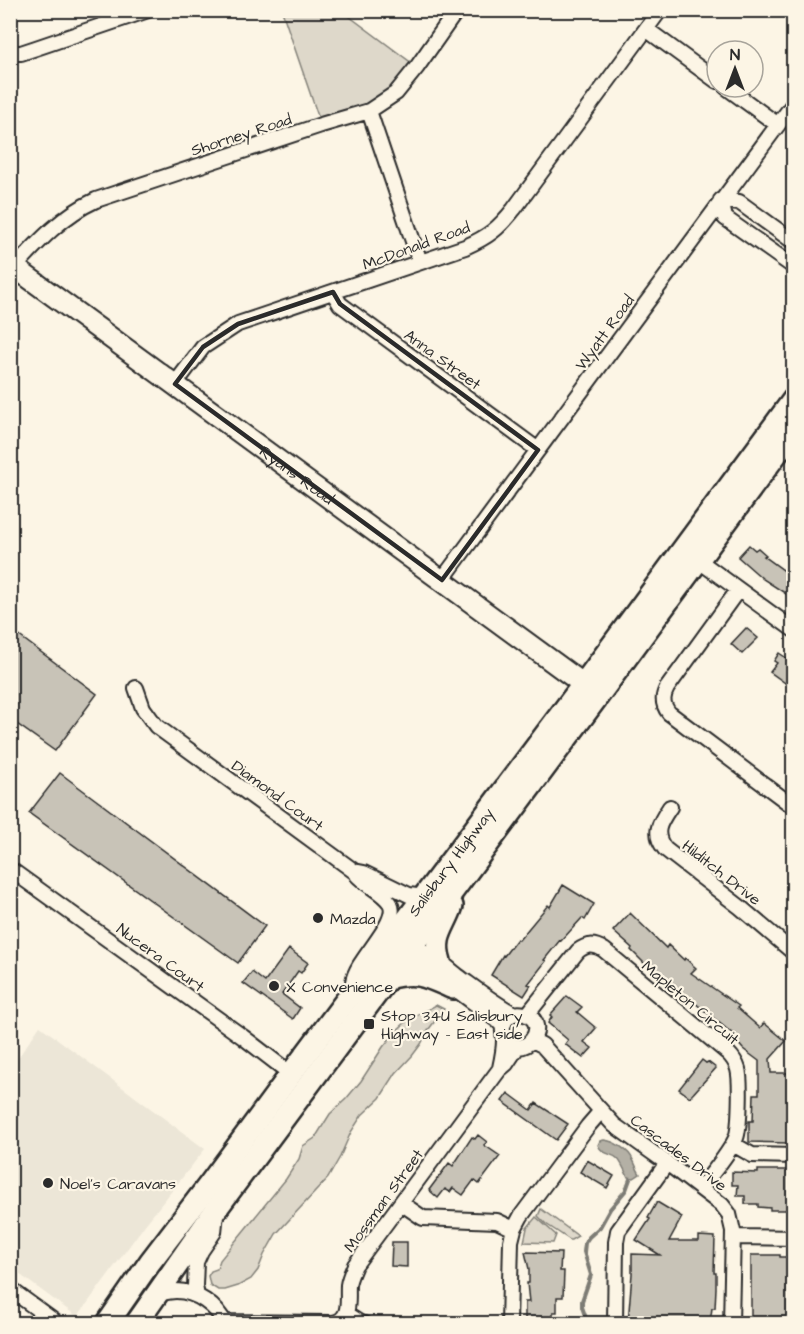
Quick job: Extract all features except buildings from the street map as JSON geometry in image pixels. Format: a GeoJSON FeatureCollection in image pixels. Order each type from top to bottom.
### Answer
{"type":"FeatureCollection","features":[{"type":"Feature","properties":{"kind":"main road","name":"Salisbury Highway"},"geometry":{"type":"LineString","coordinates":[[136,1323],[217,1208],[460,880],[591,690],[690,555],[794,399]]}},
{"type":"Feature","properties":{"kind":"main road","name":"Salisbury Highway"},"geometry":{"type":"LineString","coordinates":[[690,555],[794,430]]}},
{"type":"Feature","properties":{"kind":"main road","name":"Salisbury Highway"},"geometry":{"type":"LineString","coordinates":[[107,1323],[150,1262],[409,916],[591,690]]}},
{"type":"Feature","properties":{"kind":"main road"},"geometry":{"type":"LineString","coordinates":[[440,961],[437,947],[439,935],[448,917],[460,880]]}},
{"type":"Feature","properties":{"kind":"main road"},"geometry":{"type":"LineString","coordinates":[[326,1027],[354,1006],[395,952],[410,948],[407,931],[409,916]]}},
{"type":"Feature","properties":{"kind":"main road"},"geometry":{"type":"LineString","coordinates":[[387,978],[401,974],[417,974],[453,988]]}},
{"type":"Feature","properties":{"kind":"main road"},"geometry":{"type":"LineString","coordinates":[[124,1323],[169,1260],[186,1251]]}},
{"type":"Feature","properties":{"kind":"street"},"geometry":{"type":"LineString","coordinates":[[10,53],[21,53],[148,10]]}},
{"type":"Feature","properties":{"kind":"street","name":"Shorney Road"},"geometry":{"type":"LineString","coordinates":[[13,265],[50,230],[96,200],[369,111],[396,93],[457,10]]}},
{"type":"Feature","properties":{"kind":"street","name":"McDonald Road"},"geometry":{"type":"LineString","coordinates":[[175,384],[203,347],[238,324],[483,239],[502,223],[660,10]]}},
{"type":"Feature","properties":{"kind":"street"},"geometry":{"type":"LineString","coordinates":[[646,29],[705,72]]}},
{"type":"Feature","properties":{"kind":"street"},"geometry":{"type":"LineString","coordinates":[[742,99],[778,125]]}},
{"type":"Feature","properties":{"kind":"street","name":"Wyatt Road"},"geometry":{"type":"LineString","coordinates":[[442,580],[794,103]]}},
{"type":"Feature","properties":{"kind":"street"},"geometry":{"type":"LineString","coordinates":[[369,111],[420,262]]}},
{"type":"Feature","properties":{"kind":"street"},"geometry":{"type":"LineString","coordinates":[[794,242],[739,202],[721,200],[725,218],[794,267]]}},
{"type":"Feature","properties":{"kind":"street","name":"Ryans Road"},"geometry":{"type":"LineString","coordinates":[[13,265],[591,690]]}},
{"type":"Feature","properties":{"kind":"street","name":"Anna Street"},"geometry":{"type":"LineString","coordinates":[[333,292],[340,304],[538,450]]}},
{"type":"Feature","properties":{"kind":"street"},"geometry":{"type":"LineString","coordinates":[[690,555],[794,630]]}},
{"type":"Feature","properties":{"kind":"street"},"geometry":{"type":"LineString","coordinates":[[738,590],[667,688],[663,701],[669,713],[794,807]]}},
{"type":"Feature","properties":{"kind":"street","name":"Diamond Court"},"geometry":{"type":"LineString","coordinates":[[135,688],[143,708],[156,726],[354,871],[364,873],[409,895],[424,897]]}},
{"type":"Feature","properties":{"kind":"street","name":"Hilditch Drive"},"geometry":{"type":"LineString","coordinates":[[670,807],[659,825],[658,832],[659,841],[665,849],[740,907],[794,953]]}},
{"type":"Feature","properties":{"kind":"street","name":"Nucera Court"},"geometry":{"type":"LineString","coordinates":[[10,869],[291,1074]]}},
{"type":"Feature","properties":{"kind":"street"},"geometry":{"type":"LineString","coordinates":[[352,993],[354,976],[388,924],[392,911],[385,897],[354,871]]}},
{"type":"Feature","properties":{"kind":"street","name":"Mapleton Circuit"},"geometry":{"type":"LineString","coordinates":[[520,1015],[578,951],[591,945],[597,946],[728,1053],[738,1071],[737,1137],[701,1188]]}},
{"type":"Feature","properties":{"kind":"street"},"geometry":{"type":"LineString","coordinates":[[410,948],[420,949],[440,961],[455,974],[534,1022],[536,1031],[532,1040],[524,1046],[510,1043],[497,1020],[415,959],[410,948]]}},
{"type":"Feature","properties":{"kind":"street"},"geometry":{"type":"LineString","coordinates":[[504,1031],[509,1017],[520,1015]]}},
{"type":"Feature","properties":{"kind":"street","name":"Mossman Street"},"geometry":{"type":"LineString","coordinates":[[499,1070],[503,1055],[504,1031]]}},
{"type":"Feature","properties":{"kind":"street","name":"Cascades Drive"},"geometry":{"type":"LineString","coordinates":[[532,1040],[542,1046],[614,1125],[701,1188],[726,1210],[731,1220],[733,1238],[731,1323]]}},
{"type":"Feature","properties":{"kind":"street","name":"Mossman Street"},"geometry":{"type":"LineString","coordinates":[[346,1314],[348,1282],[352,1271],[518,1046]]}},
{"type":"Feature","properties":{"kind":"street"},"geometry":{"type":"LineString","coordinates":[[509,1323],[511,1243],[514,1229],[521,1216],[601,1111]]}},
{"type":"Feature","properties":{"kind":"street"},"geometry":{"type":"LineString","coordinates":[[733,1144],[752,1155],[794,1156]]}},
{"type":"Feature","properties":{"kind":"street"},"geometry":{"type":"LineString","coordinates":[[615,1323],[618,1231],[668,1163]]}},
{"type":"Feature","properties":{"kind":"street"},"geometry":{"type":"LineString","coordinates":[[401,1203],[423,1218],[497,1221],[514,1229]]}},
{"type":"Feature","properties":{"kind":"street"},"geometry":{"type":"LineString","coordinates":[[197,1296],[196,1262],[214,1232],[217,1208]]}},
{"type":"Feature","properties":{"kind":"street"},"geometry":{"type":"LineString","coordinates":[[733,1238],[794,1238]]}},
{"type":"Feature","properties":{"kind":"street"},"geometry":{"type":"LineString","coordinates":[[10,1289],[58,1323]]}},
{"type":"Feature","properties":{"kind":"street"},"geometry":{"type":"LineString","coordinates":[[157,1293],[177,1291],[197,1296],[220,1314],[225,1322],[333,1323],[338,1322],[346,1314],[364,1323]]}},
{"type":"Feature","properties":{"kind":"highlighted area"},"geometry":{"type":"Polygon","coordinates":[[[333,292],[340,304],[538,450],[442,580],[175,384],[203,347],[238,324],[333,292]]]}},
{"type":"Feature","properties":{"kind":"shaded area"},"geometry":{"type":"Polygon","coordinates":[[[282,11],[342,11],[417,67],[396,93],[321,125],[282,11]]]}},
{"type":"Feature","properties":{"kind":"shaded area"},"geometry":{"type":"Polygon","coordinates":[[[436,1005],[444,1009],[421,1044],[396,1073],[380,1098],[362,1115],[328,1178],[276,1234],[251,1279],[225,1290],[218,1290],[210,1285],[208,1276],[211,1271],[217,1269],[220,1260],[286,1179],[299,1159],[303,1146],[315,1138],[330,1114],[361,1081],[396,1031],[407,1021],[436,1005]]]}},
{"type":"Feature","properties":{"kind":"shaded area"},"geometry":{"type":"Polygon","coordinates":[[[40,1026],[205,1149],[144,1226],[78,1316],[11,1268],[11,1068],[40,1026]]]}},
{"type":"Feature","properties":{"kind":"shaded area"},"geometry":{"type":"Polygon","coordinates":[[[604,1140],[617,1144],[625,1150],[631,1156],[640,1174],[634,1178],[628,1177],[618,1159],[598,1145],[604,1140]]]}},
{"type":"Feature","properties":{"kind":"shaded area"},"geometry":{"type":"Polygon","coordinates":[[[541,1209],[578,1236],[570,1240],[546,1224],[538,1216],[541,1209]]]}},
{"type":"Feature","properties":{"kind":"shaded area"},"geometry":{"type":"Polygon","coordinates":[[[536,1217],[556,1235],[553,1243],[524,1242],[527,1228],[536,1217]]]}},
{"type":"Feature","properties":{"kind":"waterway"},"geometry":{"type":"LineString","coordinates":[[588,1324],[582,1307],[591,1275],[584,1252],[585,1243],[600,1227],[610,1209],[626,1190],[630,1179]]}},
{"type":"Feature","properties":{"kind":"place","name":"Mazda"},"geometry":{"type":"Point","coordinates":[318,918]}},
{"type":"Feature","properties":{"kind":"place","name":"X Convenience"},"geometry":{"type":"Point","coordinates":[274,986]}},
{"type":"Feature","properties":{"kind":"place","name":"Stop 34U Salisbury Highway - East side"},"geometry":{"type":"Point","coordinates":[369,1024]}},
{"type":"Feature","properties":{"kind":"place","name":"Noel's Caravans"},"geometry":{"type":"Point","coordinates":[48,1183]}}]}
